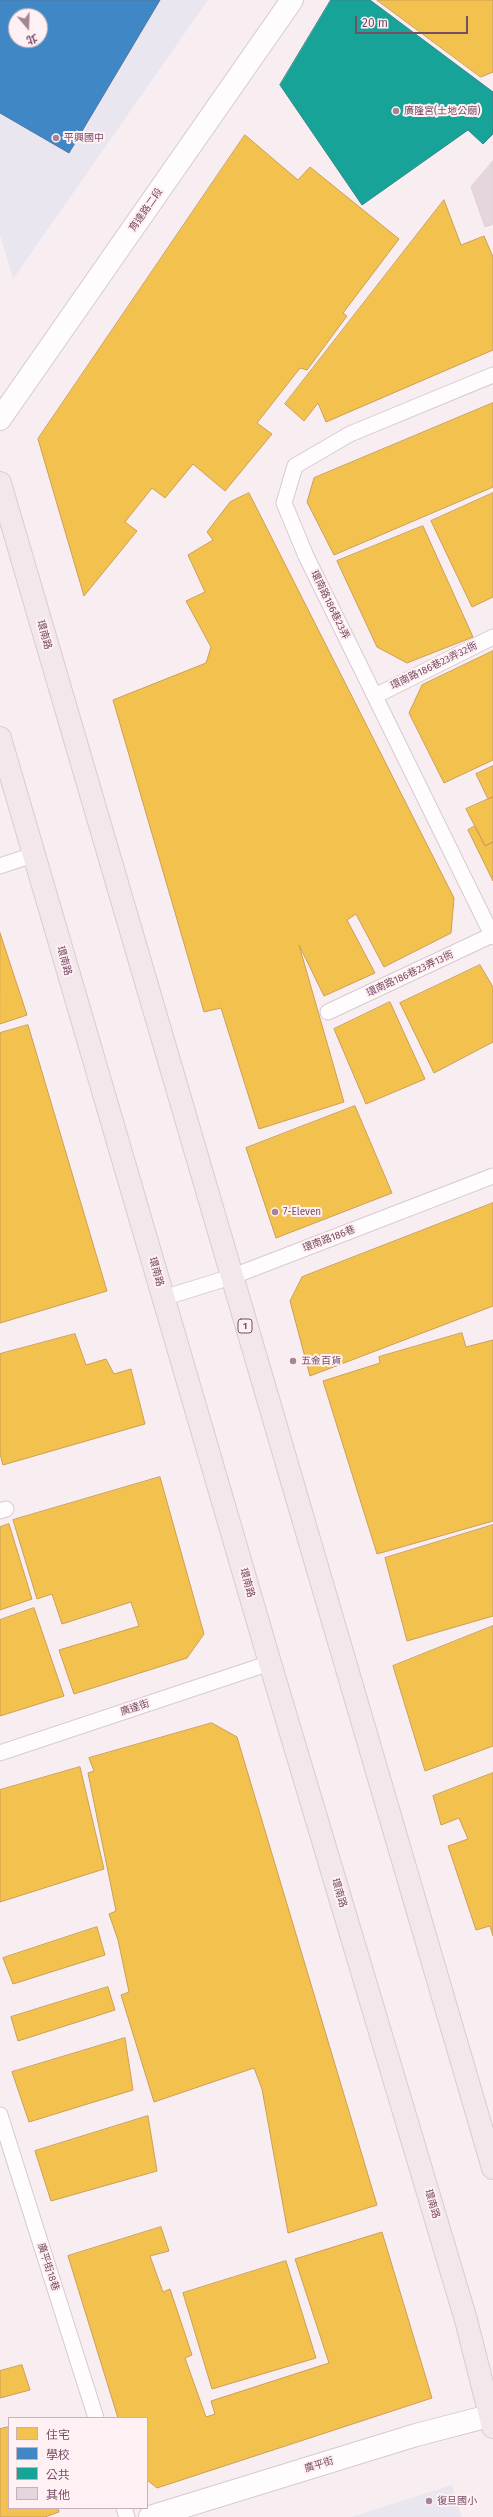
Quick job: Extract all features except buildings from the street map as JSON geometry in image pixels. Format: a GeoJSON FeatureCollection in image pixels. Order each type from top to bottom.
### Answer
{"type":"FeatureCollection","features":[{"type":"Feature","properties":{"kind":"main road","name":"環南路"},"geometry":{"type":"LineString","coordinates":[[0,483],[231,1277],[493,2168]]}},
{"type":"Feature","properties":{"kind":"main road","name":"環南路"},"geometry":{"type":"LineString","coordinates":[[0,738],[270,1663],[466,2320],[492,2419]]}},
{"type":"Feature","properties":{"kind":"street","name":"育達路二段"},"geometry":{"type":"LineString","coordinates":[[0,420],[292,0]]}},
{"type":"Feature","properties":{"kind":"street","name":"廣平街"},"geometry":{"type":"LineString","coordinates":[[150,2517],[416,2435],[492,2419]]}},
{"type":"Feature","properties":{"kind":"lane","name":"環南路186巷23弄"},"geometry":{"type":"LineString","coordinates":[[493,375],[350,434],[295,466],[284,504],[306,556],[493,936]]}},
{"type":"Feature","properties":{"kind":"lane","name":"環南路186巷23弄32衖"},"geometry":{"type":"LineString","coordinates":[[375,696],[493,637]]}},
{"type":"Feature","properties":{"kind":"lane"},"geometry":{"type":"LineString","coordinates":[[0,866],[33,855]]}},
{"type":"Feature","properties":{"kind":"lane","name":"環南路186巷23弄13衖"},"geometry":{"type":"LineString","coordinates":[[328,1012],[493,936]]}},
{"type":"Feature","properties":{"kind":"lane","name":"環南路186巷"},"geometry":{"type":"LineString","coordinates":[[163,1298],[231,1277],[493,1176]]}},
{"type":"Feature","properties":{"kind":"lane","name":"廣達街"},"geometry":{"type":"LineString","coordinates":[[0,1753],[270,1663]]}},
{"type":"Feature","properties":{"kind":"lane","name":"廣平街18巷"},"geometry":{"type":"LineString","coordinates":[[0,2115],[4,2141],[96,2417]]}},
{"type":"Feature","properties":{"kind":"shaded area","name":"平興國中"},"geometry":{"type":"Polygon","coordinates":[[[0,0],[208,0],[13,279],[0,235],[0,0]]]}},
{"type":"Feature","properties":{"kind":"shaded area","name":"復旦國小"},"geometry":{"type":"Polygon","coordinates":[[[452,2485],[462,2517],[351,2517],[452,2485]]]}},
{"type":"Feature","properties":{"kind":"place","name":"廣隆宮(土地公廟)"},"geometry":{"type":"Point","coordinates":[396,111]}},
{"type":"Feature","properties":{"kind":"place","name":"平興國中"},"geometry":{"type":"Point","coordinates":[56,138]}},
{"type":"Feature","properties":{"kind":"place","name":"7-Eleven"},"geometry":{"type":"Point","coordinates":[275,1212]}},
{"type":"Feature","properties":{"kind":"place","name":"五金百貨"},"geometry":{"type":"Point","coordinates":[293,1361]}},
{"type":"Feature","properties":{"kind":"place","name":"復旦國小"},"geometry":{"type":"Point","coordinates":[429,2501]}}]}
